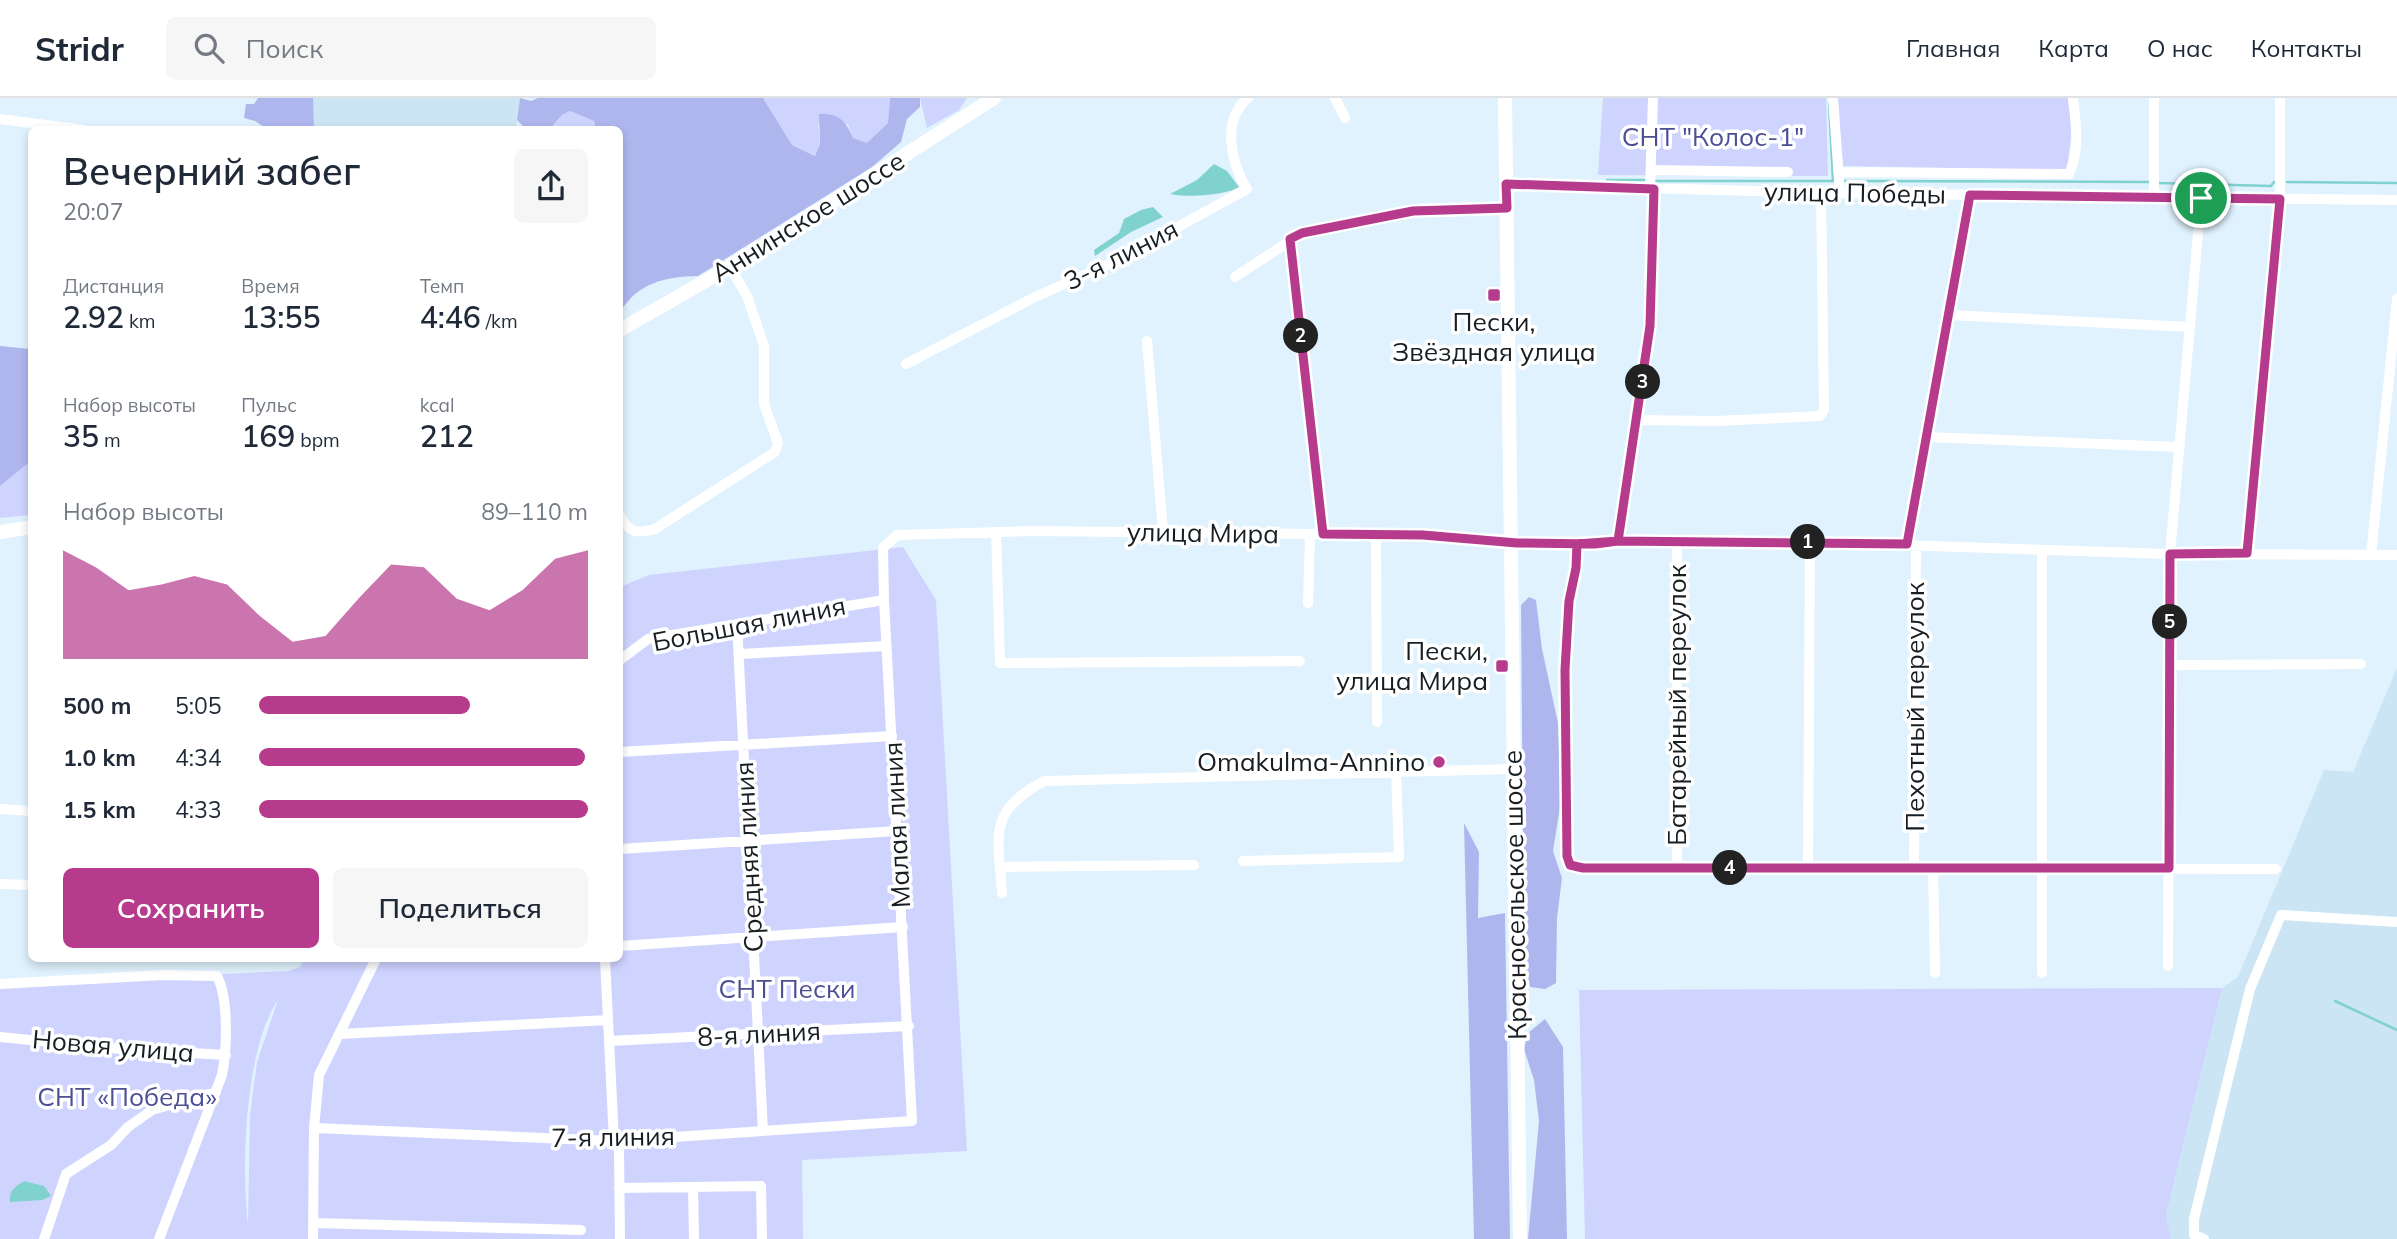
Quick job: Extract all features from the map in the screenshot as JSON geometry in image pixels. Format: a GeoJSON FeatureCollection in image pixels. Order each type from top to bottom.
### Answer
{"type":"FeatureCollection","features":[{"type":"Feature","properties":{"kind":"main road","name":"Аннинское шоссе"},"geometry":{"type":"LineString","coordinates":[[623,328],[730,267],[994,98]]}},
{"type":"Feature","properties":{"kind":"main road","name":"Красносельское шоссе"},"geometry":{"type":"LineString","coordinates":[[1505,98],[1520,1239]]}},
{"type":"Feature","properties":{"kind":"main road"},"geometry":{"type":"LineString","coordinates":[[0,531],[28,528]]}},
{"type":"Feature","properties":{"kind":"street","name":"3-я линия"},"geometry":{"type":"LineString","coordinates":[[906,364],[1035,297],[1114,262],[1247,188],[1233,159],[1230,139],[1242,103],[1248,98]]}},
{"type":"Feature","properties":{"kind":"street"},"geometry":{"type":"LineString","coordinates":[[1335,98],[1345,118]]}},
{"type":"Feature","properties":{"kind":"street"},"geometry":{"type":"LineString","coordinates":[[1618,541],[1650,326],[1653,98]]}},
{"type":"Feature","properties":{"kind":"street"},"geometry":{"type":"LineString","coordinates":[[1833,98],[1840,193]]}},
{"type":"Feature","properties":{"kind":"street"},"geometry":{"type":"LineString","coordinates":[[1839,172],[2069,174],[2075,162],[2073,98]]}},
{"type":"Feature","properties":{"kind":"street"},"geometry":{"type":"LineString","coordinates":[[2154,98],[2154,198]]}},
{"type":"Feature","properties":{"kind":"street"},"geometry":{"type":"LineString","coordinates":[[2247,553],[2280,199],[2280,98]]}},
{"type":"Feature","properties":{"kind":"street"},"geometry":{"type":"LineString","coordinates":[[0,119],[53,126]]}},
{"type":"Feature","properties":{"kind":"street"},"geometry":{"type":"LineString","coordinates":[[1651,170],[1788,172]]}},
{"type":"Feature","properties":{"kind":"street","name":"улица Победы"},"geometry":{"type":"LineString","coordinates":[[1506,184],[1821,193],[2397,200]]}},
{"type":"Feature","properties":{"kind":"street"},"geometry":{"type":"LineString","coordinates":[[1638,420],[1729,421],[1820,416],[1824,410],[1821,193]]}},
{"type":"Feature","properties":{"kind":"street","name":"Пехотный переулок"},"geometry":{"type":"LineString","coordinates":[[1914,868],[1912,545],[1927,437],[1970,195]]}},
{"type":"Feature","properties":{"kind":"street"},"geometry":{"type":"LineString","coordinates":[[2168,965],[2170,554],[2201,198]]}},
{"type":"Feature","properties":{"kind":"street"},"geometry":{"type":"LineString","coordinates":[[1235,277],[1302,233],[1413,211],[1507,208]]}},
{"type":"Feature","properties":{"kind":"street"},"geometry":{"type":"LineString","coordinates":[[1290,239],[1323,534]]}},
{"type":"Feature","properties":{"kind":"street"},"geometry":{"type":"LineString","coordinates":[[623,521],[628,529],[638,534],[655,529],[775,452],[778,443],[764,404],[764,346],[747,296],[730,267]]}},
{"type":"Feature","properties":{"kind":"street"},"geometry":{"type":"LineString","coordinates":[[2371,555],[2397,299]]}},
{"type":"Feature","properties":{"kind":"street"},"geometry":{"type":"LineString","coordinates":[[1949,315],[2190,327]]}},
{"type":"Feature","properties":{"kind":"street"},"geometry":{"type":"LineString","coordinates":[[1147,341],[1163,532]]}},
{"type":"Feature","properties":{"kind":"street"},"geometry":{"type":"LineString","coordinates":[[2386,417],[2397,418]]}},
{"type":"Feature","properties":{"kind":"street"},"geometry":{"type":"LineString","coordinates":[[1927,437],[2179,447]]}},
{"type":"Feature","properties":{"kind":"street"},"geometry":{"type":"LineString","coordinates":[[996,532],[1000,663],[1300,661]]}},
{"type":"Feature","properties":{"kind":"street","name":"улица Мира"},"geometry":{"type":"LineString","coordinates":[[897,535],[996,532],[1323,534],[1376,535],[1510,547],[1618,541],[1810,542],[2170,554],[2397,555]]}},
{"type":"Feature","properties":{"kind":"street"},"geometry":{"type":"LineString","coordinates":[[1308,603],[1310,534]]}},
{"type":"Feature","properties":{"kind":"street","name":"Малая линия"},"geometry":{"type":"LineString","coordinates":[[897,535],[883,548],[884,600],[909,1026],[912,1121]]}},
{"type":"Feature","properties":{"kind":"street"},"geometry":{"type":"LineString","coordinates":[[1376,535],[1377,722]]}},
{"type":"Feature","properties":{"kind":"street","name":"Батарейный переулок"},"geometry":{"type":"LineString","coordinates":[[1676,868],[1677,542]]}},
{"type":"Feature","properties":{"kind":"street"},"geometry":{"type":"LineString","coordinates":[[1808,868],[1810,542]]}},
{"type":"Feature","properties":{"kind":"street"},"geometry":{"type":"LineString","coordinates":[[1577,544],[1576,568],[1569,601],[1565,670],[1567,856],[1570,865],[1583,868],[2276,869]]}},
{"type":"Feature","properties":{"kind":"street"},"geometry":{"type":"LineString","coordinates":[[2042,550],[2042,973]]}},
{"type":"Feature","properties":{"kind":"street","name":"Большая линия"},"geometry":{"type":"LineString","coordinates":[[623,658],[648,639],[884,600]]}},
{"type":"Feature","properties":{"kind":"street","name":"Средняя линия"},"geometry":{"type":"LineString","coordinates":[[737,624],[763,1131]]}},
{"type":"Feature","properties":{"kind":"street"},"geometry":{"type":"LineString","coordinates":[[739,654],[886,646]]}},
{"type":"Feature","properties":{"kind":"street"},"geometry":{"type":"LineString","coordinates":[[2169,665],[2361,664]]}},
{"type":"Feature","properties":{"kind":"street"},"geometry":{"type":"LineString","coordinates":[[623,752],[892,736]]}},
{"type":"Feature","properties":{"kind":"street"},"geometry":{"type":"LineString","coordinates":[[1002,893],[999,827],[1004,811],[1024,791],[1044,781],[1513,769]]}},
{"type":"Feature","properties":{"kind":"street"},"geometry":{"type":"LineString","coordinates":[[1243,861],[1399,857],[1396,772]]}},
{"type":"Feature","properties":{"kind":"street"},"geometry":{"type":"LineString","coordinates":[[0,809],[28,811]]}},
{"type":"Feature","properties":{"kind":"street"},"geometry":{"type":"LineString","coordinates":[[623,849],[897,831]]}},
{"type":"Feature","properties":{"kind":"street"},"geometry":{"type":"LineString","coordinates":[[1000,867],[1194,865]]}},
{"type":"Feature","properties":{"kind":"street","name":"Пехотный переулок"},"geometry":{"type":"LineString","coordinates":[[1933,868],[1935,973]]}},
{"type":"Feature","properties":{"kind":"street"},"geometry":{"type":"LineString","coordinates":[[0,884],[28,884]]}},
{"type":"Feature","properties":{"kind":"street"},"geometry":{"type":"LineString","coordinates":[[2199,1237],[2194,1219],[2250,989],[2281,915],[2397,922]]}},
{"type":"Feature","properties":{"kind":"street"},"geometry":{"type":"LineString","coordinates":[[623,946],[903,927]]}},
{"type":"Feature","properties":{"kind":"street"},"geometry":{"type":"LineString","coordinates":[[313,1239],[314,1128],[318,1075],[375,962]]}},
{"type":"Feature","properties":{"kind":"street"},"geometry":{"type":"LineString","coordinates":[[605,962],[614,1141],[619,1150],[620,1239]]}},
{"type":"Feature","properties":{"kind":"street"},"geometry":{"type":"LineString","coordinates":[[0,984],[163,975],[217,976],[224,1013],[226,1055],[216,1092],[159,1239]]}},
{"type":"Feature","properties":{"kind":"street"},"geometry":{"type":"LineString","coordinates":[[340,1034],[608,1020]]}},
{"type":"Feature","properties":{"kind":"street","name":"8-я линия"},"geometry":{"type":"LineString","coordinates":[[609,1041],[909,1026]]}},
{"type":"Feature","properties":{"kind":"street","name":"Новая улица"},"geometry":{"type":"LineString","coordinates":[[0,1037],[121,1049],[226,1055]]}},
{"type":"Feature","properties":{"kind":"street"},"geometry":{"type":"LineString","coordinates":[[44,1239],[66,1174],[111,1145],[128,1127],[152,1110],[216,1092]]}},
{"type":"Feature","properties":{"kind":"street","name":"7-я линия"},"geometry":{"type":"LineString","coordinates":[[314,1128],[614,1141],[912,1121]]}},
{"type":"Feature","properties":{"kind":"street"},"geometry":{"type":"LineString","coordinates":[[620,1188],[761,1186],[762,1239]]}},
{"type":"Feature","properties":{"kind":"street"},"geometry":{"type":"LineString","coordinates":[[693,1187],[694,1239]]}},
{"type":"Feature","properties":{"kind":"street"},"geometry":{"type":"LineString","coordinates":[[313,1223],[581,1230]]}},
{"type":"Feature","properties":{"kind":"shaded area"},"geometry":{"type":"Polygon","coordinates":[[[258,98],[313,98],[314,126],[262,126],[244,118],[246,104],[254,104],[258,98]]]}},
{"type":"Feature","properties":{"kind":"shaded area"},"geometry":{"type":"Polygon","coordinates":[[[313,98],[520,98],[516,126],[314,126],[313,98]]]}},
{"type":"Feature","properties":{"kind":"shaded area"},"geometry":{"type":"Polygon","coordinates":[[[520,98],[531,101],[538,98],[763,98],[792,145],[815,156],[820,144],[819,114],[836,116],[853,138],[867,143],[888,123],[890,98],[920,98],[920,107],[907,119],[901,142],[872,167],[698,276],[654,283],[636,294],[623,308],[623,126],[595,126],[594,121],[570,111],[562,115],[553,126],[523,126],[517,120],[520,98]]]}},
{"type":"Feature","properties":{"kind":"shaded area"},"geometry":{"type":"Polygon","coordinates":[[[1214,164],[1227,171],[1239,187],[1206,195],[1170,194],[1197,180],[1214,164]]]}},
{"type":"Feature","properties":{"kind":"shaded area"},"geometry":{"type":"Polygon","coordinates":[[[1153,207],[1163,217],[1131,232],[1095,256],[1094,250],[1119,233],[1124,219],[1153,207]]]}},
{"type":"Feature","properties":{"kind":"shaded area"},"geometry":{"type":"Polygon","coordinates":[[[0,346],[28,349],[28,463],[0,486],[0,346]]]}},
{"type":"Feature","properties":{"kind":"shaded area"},"geometry":{"type":"Polygon","coordinates":[[[1529,597],[1536,600],[1542,649],[1558,723],[1561,801],[1553,851],[1562,878],[1557,918],[1556,983],[1545,989],[1530,987],[1524,964],[1521,605],[1529,597]]]}},
{"type":"Feature","properties":{"kind":"shaded area"},"geometry":{"type":"Polygon","coordinates":[[[2397,668],[2397,1239],[2171,1239],[2166,1215],[2222,988],[2238,977],[2324,770],[2353,772],[2397,668]]]}},
{"type":"Feature","properties":{"kind":"shaded area"},"geometry":{"type":"Polygon","coordinates":[[[1464,823],[1479,852],[1478,918],[1505,913],[1510,1239],[1474,1239],[1464,823]]]}},
{"type":"Feature","properties":{"kind":"shaded area"},"geometry":{"type":"Polygon","coordinates":[[[1545,1019],[1563,1047],[1567,1239],[1528,1239],[1539,1121],[1534,1080],[1524,1049],[1528,1033],[1545,1019]]]}},
{"type":"Feature","properties":{"kind":"shaded area"},"geometry":{"type":"Polygon","coordinates":[[[24,1181],[44,1186],[51,1196],[42,1200],[10,1202],[15,1187],[24,1181]]]}},
{"type":"Feature","properties":{"kind":"green space"},"geometry":{"type":"Polygon","coordinates":[[[763,98],[890,98],[888,123],[867,144],[853,138],[848,124],[818,123],[820,144],[816,156],[792,145],[763,98]]]}},
{"type":"Feature","properties":{"kind":"green space"},"geometry":{"type":"Polygon","coordinates":[[[920,98],[967,98],[959,110],[927,128],[920,98]]]}},
{"type":"Feature","properties":{"kind":"green space","name":"СНТ \"Колос-1\""},"geometry":{"type":"Polygon","coordinates":[[[1603,98],[1826,98],[1828,176],[1598,175],[1603,98]]]}},
{"type":"Feature","properties":{"kind":"green space"},"geometry":{"type":"Polygon","coordinates":[[[1837,98],[2068,98],[2072,127],[2067,170],[1842,166],[1837,98]]]}},
{"type":"Feature","properties":{"kind":"green space"},"geometry":{"type":"Polygon","coordinates":[[[570,111],[594,121],[595,126],[553,126],[562,115],[570,111]]]}},
{"type":"Feature","properties":{"kind":"green space"},"geometry":{"type":"Polygon","coordinates":[[[28,463],[28,515],[0,518],[0,486],[28,463]]]}},
{"type":"Feature","properties":{"kind":"green space","name":"СНТ Пески"},"geometry":{"type":"Polygon","coordinates":[[[903,547],[936,600],[967,1151],[802,1160],[803,1239],[0,1239],[0,984],[288,971],[300,967],[302,962],[623,962],[623,586],[649,575],[903,547]],[[278,1000],[258,1047],[252,1076],[245,1171],[248,1224],[250,1115],[257,1062],[278,1000]]]}},
{"type":"Feature","properties":{"kind":"green space"},"geometry":{"type":"Polygon","coordinates":[[[2222,988],[2166,1215],[2171,1239],[1585,1239],[1579,990],[2222,988]]]}},
{"type":"Feature","properties":{"kind":"waterway"},"geometry":{"type":"LineString","coordinates":[[1655,181],[1833,181],[1829,103]]}},
{"type":"Feature","properties":{"kind":"waterway"},"geometry":{"type":"LineString","coordinates":[[1607,180],[1645,180]]}},
{"type":"Feature","properties":{"kind":"waterway"},"geometry":{"type":"LineString","coordinates":[[1844,181],[2149,182]]}},
{"type":"Feature","properties":{"kind":"waterway"},"geometry":{"type":"LineString","coordinates":[[2159,183],[2271,186],[2274,182]]}},
{"type":"Feature","properties":{"kind":"waterway"},"geometry":{"type":"LineString","coordinates":[[2287,182],[2397,183]]}},
{"type":"Feature","properties":{"kind":"waterway"},"geometry":{"type":"LineString","coordinates":[[2335,1001],[2397,1030]]}},
{"type":"Feature","properties":{"kind":"place","name":"Пески, Звёздная улица"},"geometry":{"type":"Point","coordinates":[1494,295]}},
{"type":"Feature","properties":{"kind":"place","name":"Пески, улица Мира"},"geometry":{"type":"Point","coordinates":[1502,666]}},
{"type":"Feature","properties":{"kind":"place","name":"Omakulma-Annino"},"geometry":{"type":"Point","coordinates":[1439,762]}},
{"type":"Feature","properties":{"kind":"route"},"geometry":{"type":"LineString","coordinates":[[2201,198],[1970,195],[1907,544],[1618,541],[1595,544],[1510,543],[1423,535],[1323,534],[1290,239],[1302,233],[1352,221],[1413,211],[1507,208],[1506,184],[1654,189],[1650,326],[1618,541],[1595,544],[1577,544],[1576,568],[1569,601],[1565,670],[1567,856],[1570,865],[1583,868],[2169,868],[2170,554],[2247,553],[2280,199],[2201,198]]}},
{"type":"Feature","properties":{"kind":"park label","name":"СНТ «Победа»"},"geometry":{"type":"Point","coordinates":[127,1097]}}]}
